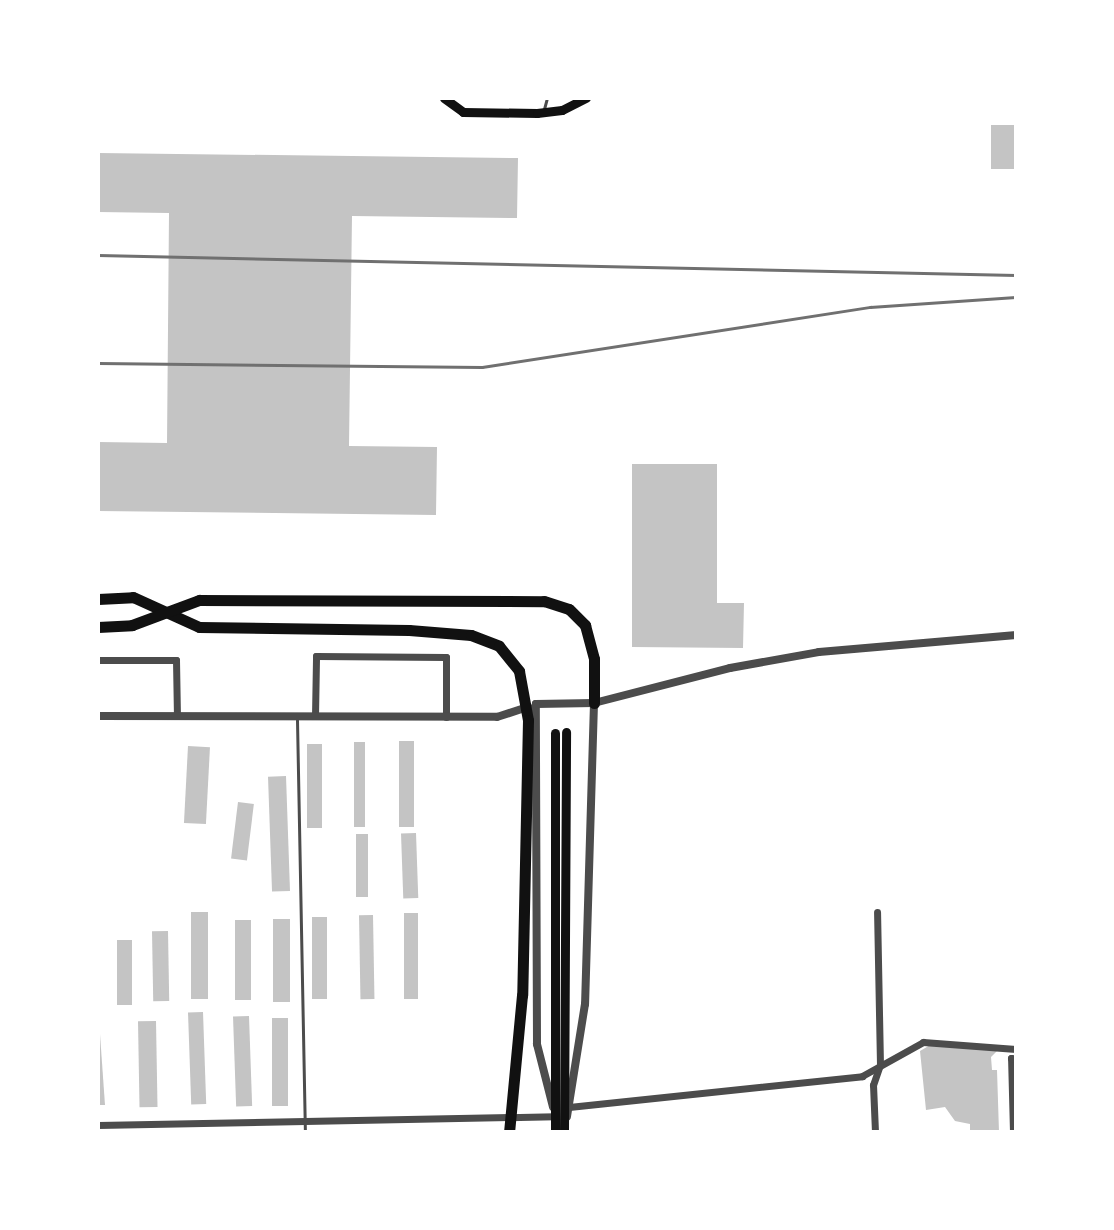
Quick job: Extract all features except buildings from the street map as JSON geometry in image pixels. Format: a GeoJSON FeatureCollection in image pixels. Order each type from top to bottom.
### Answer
{"type":"FeatureCollection","features":[{"type":"Feature","properties":{"kind":"highway"},"geometry":{"type":"LineString","coordinates":[[98,599],[133,597],[199,627],[346,627],[471,635],[499,646],[519,671],[528,720],[522,995],[509,1132]]}},
{"type":"Feature","properties":{"kind":"highway"},"geometry":{"type":"LineString","coordinates":[[98,627],[132,625],[199,600],[544,601],[569,609],[585,625],[594,659],[594,703]]}},
{"type":"Feature","properties":{"kind":"main road"},"geometry":{"type":"LineString","coordinates":[[444,98],[463,112],[537,113],[562,110],[586,98]]}},
{"type":"Feature","properties":{"kind":"main road"},"geometry":{"type":"LineString","coordinates":[[561,732],[561,1131],[555,1116],[561,732]]}},
{"type":"Feature","properties":{"kind":"street"},"geometry":{"type":"LineString","coordinates":[[98,716],[497,717],[536,704],[594,703],[730,668],[819,652],[1016,635]]}},
{"type":"Feature","properties":{"kind":"street"},"geometry":{"type":"LineString","coordinates":[[315,716],[316,656],[330,656],[446,657],[446,717]]}},
{"type":"Feature","properties":{"kind":"street"},"geometry":{"type":"LineString","coordinates":[[98,660],[176,660],[177,715]]}},
{"type":"Feature","properties":{"kind":"street"},"geometry":{"type":"LineString","coordinates":[[561,1131],[569,1107],[585,1004],[594,703]]}},
{"type":"Feature","properties":{"kind":"street"},"geometry":{"type":"LineString","coordinates":[[98,1125],[555,1116],[537,1044],[536,704]]}},
{"type":"Feature","properties":{"kind":"street"},"geometry":{"type":"LineString","coordinates":[[875,1132],[873,1085],[880,1065],[877,912]]}},
{"type":"Feature","properties":{"kind":"street"},"geometry":{"type":"LineString","coordinates":[[569,1107],[862,1076],[923,1042],[1016,1049]]}},
{"type":"Feature","properties":{"kind":"street"},"geometry":{"type":"LineString","coordinates":[[1013,1132],[1011,1058],[1016,1059]]}},
{"type":"Feature","properties":{"kind":"lane"},"geometry":{"type":"LineString","coordinates":[[537,113],[547,98]]}},
{"type":"Feature","properties":{"kind":"lane"},"geometry":{"type":"LineString","coordinates":[[296,716],[305,1132]]}},
{"type":"Feature","properties":{"kind":"railway"},"geometry":{"type":"LineString","coordinates":[[98,255],[1016,275]]}},
{"type":"Feature","properties":{"kind":"railway"},"geometry":{"type":"LineString","coordinates":[[98,363],[482,367],[870,307],[1016,297]]}}]}
